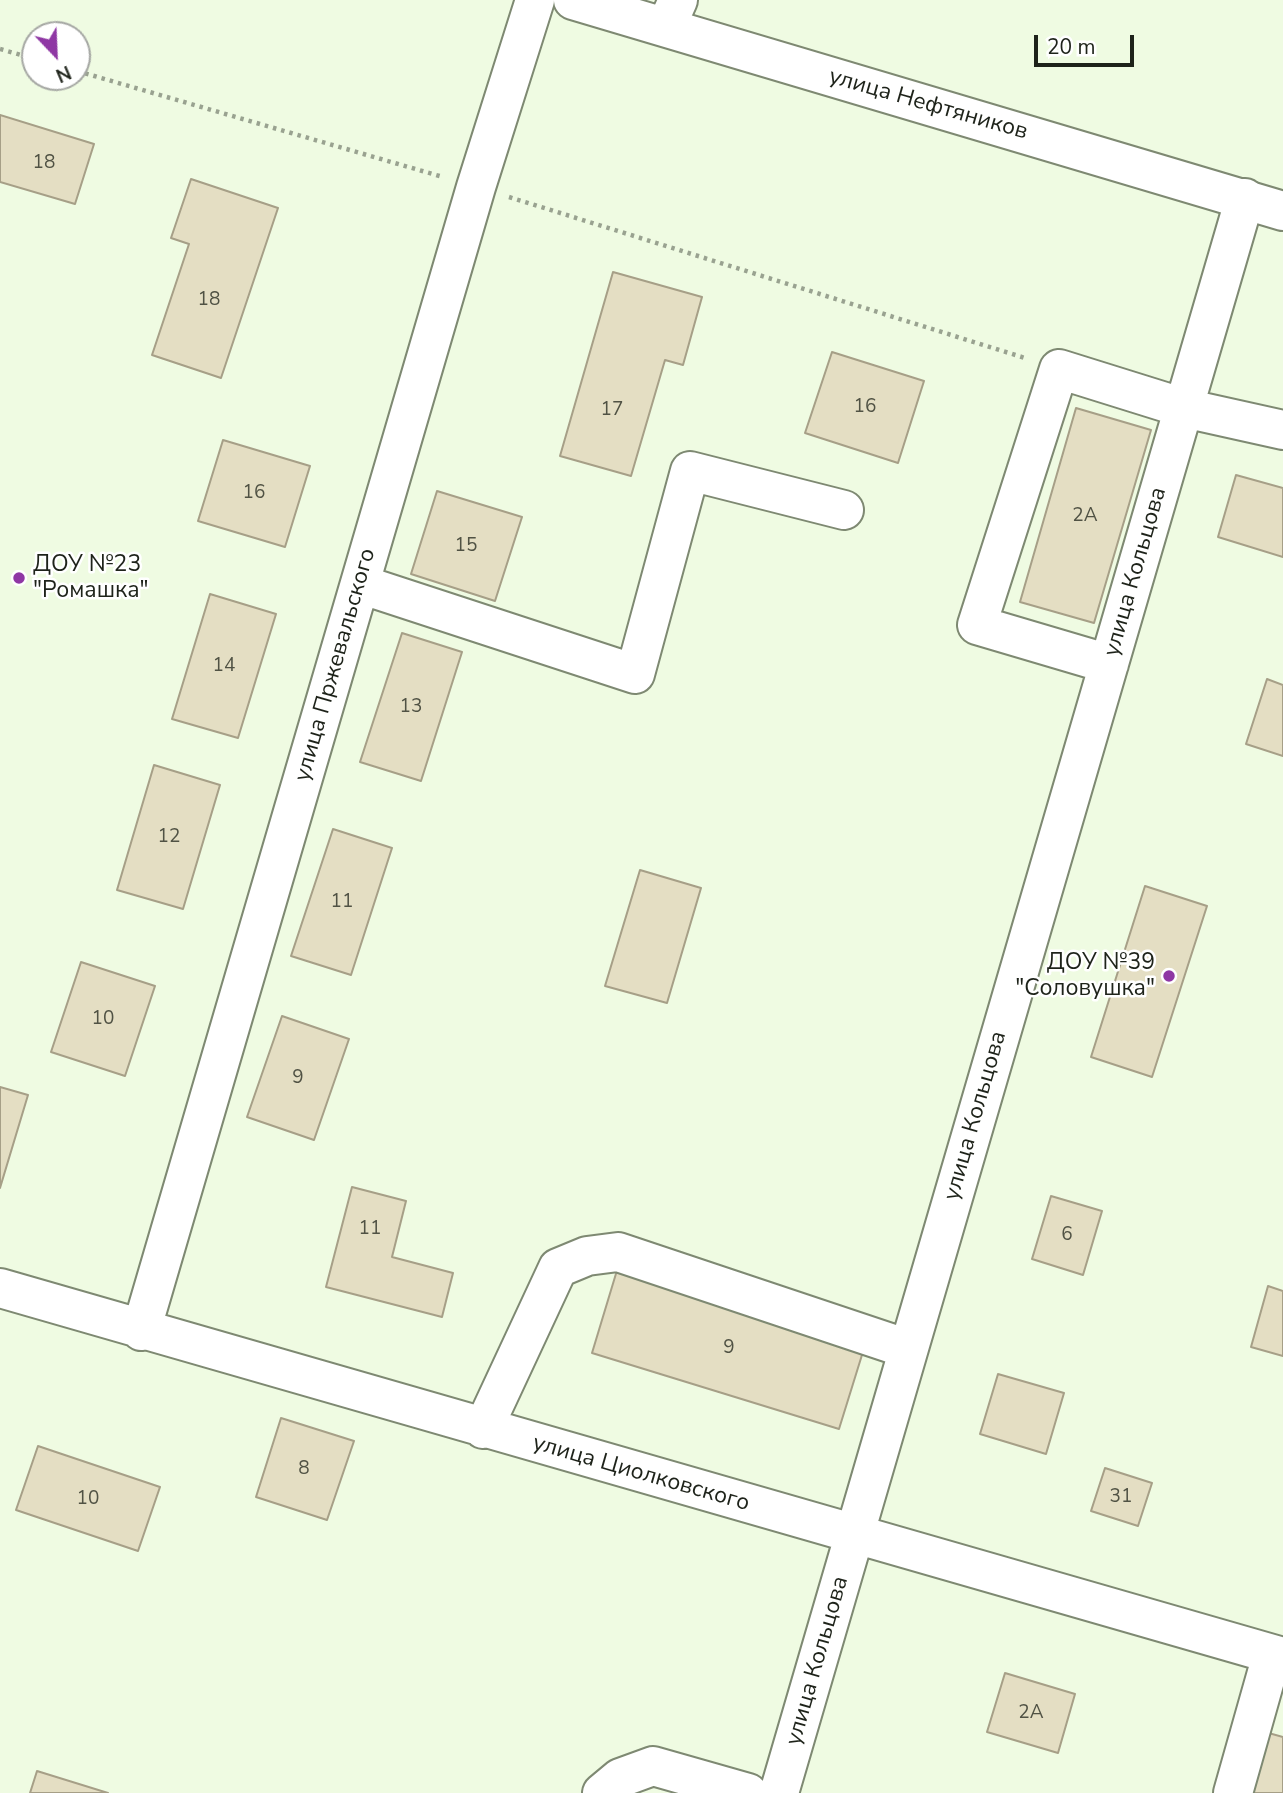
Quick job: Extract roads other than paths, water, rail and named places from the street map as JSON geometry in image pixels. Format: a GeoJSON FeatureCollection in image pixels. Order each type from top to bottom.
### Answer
{"type":"FeatureCollection","features":[{"type":"Feature","properties":{"kind":"street","name":"улица Пржевальского"},"geometry":{"type":"LineString","coordinates":[[141,1331],[476,187],[535,0]]}},
{"type":"Feature","properties":{"kind":"street","name":"улица Нефтяников"},"geometry":{"type":"LineString","coordinates":[[573,0],[672,14],[1283,211]]}},
{"type":"Feature","properties":{"kind":"street","name":"улица Кольцова"},"geometry":{"type":"LineString","coordinates":[[779,1793],[1245,198]]}},
{"type":"Feature","properties":{"kind":"street"},"geometry":{"type":"LineString","coordinates":[[1109,664],[978,625],[1059,369],[1184,408],[1283,430]]}},
{"type":"Feature","properties":{"kind":"street"},"geometry":{"type":"LineString","coordinates":[[360,583],[635,674],[690,471],[844,510]]}},
{"type":"Feature","properties":{"kind":"street"},"geometry":{"type":"LineString","coordinates":[[483,1429],[558,1268],[587,1256],[618,1252],[908,1349]]}},
{"type":"Feature","properties":{"kind":"street","name":"улица Циолковского"},"geometry":{"type":"LineString","coordinates":[[0,1288],[141,1331],[1278,1656]]}},
{"type":"Feature","properties":{"kind":"street"},"geometry":{"type":"LineString","coordinates":[[1233,1793],[1278,1656]]}},
{"type":"Feature","properties":{"kind":"street"},"geometry":{"type":"LineString","coordinates":[[602,1793],[620,1778],[653,1766],[748,1793]]}},
{"type":"Feature","properties":{"kind":"place","name":"ДОУ №23 \"Ромашка\""},"geometry":{"type":"Point","coordinates":[19,578]}},
{"type":"Feature","properties":{"kind":"place","name":"ДОУ №39 \"Соловушка\""},"geometry":{"type":"Point","coordinates":[1169,976]}}]}
